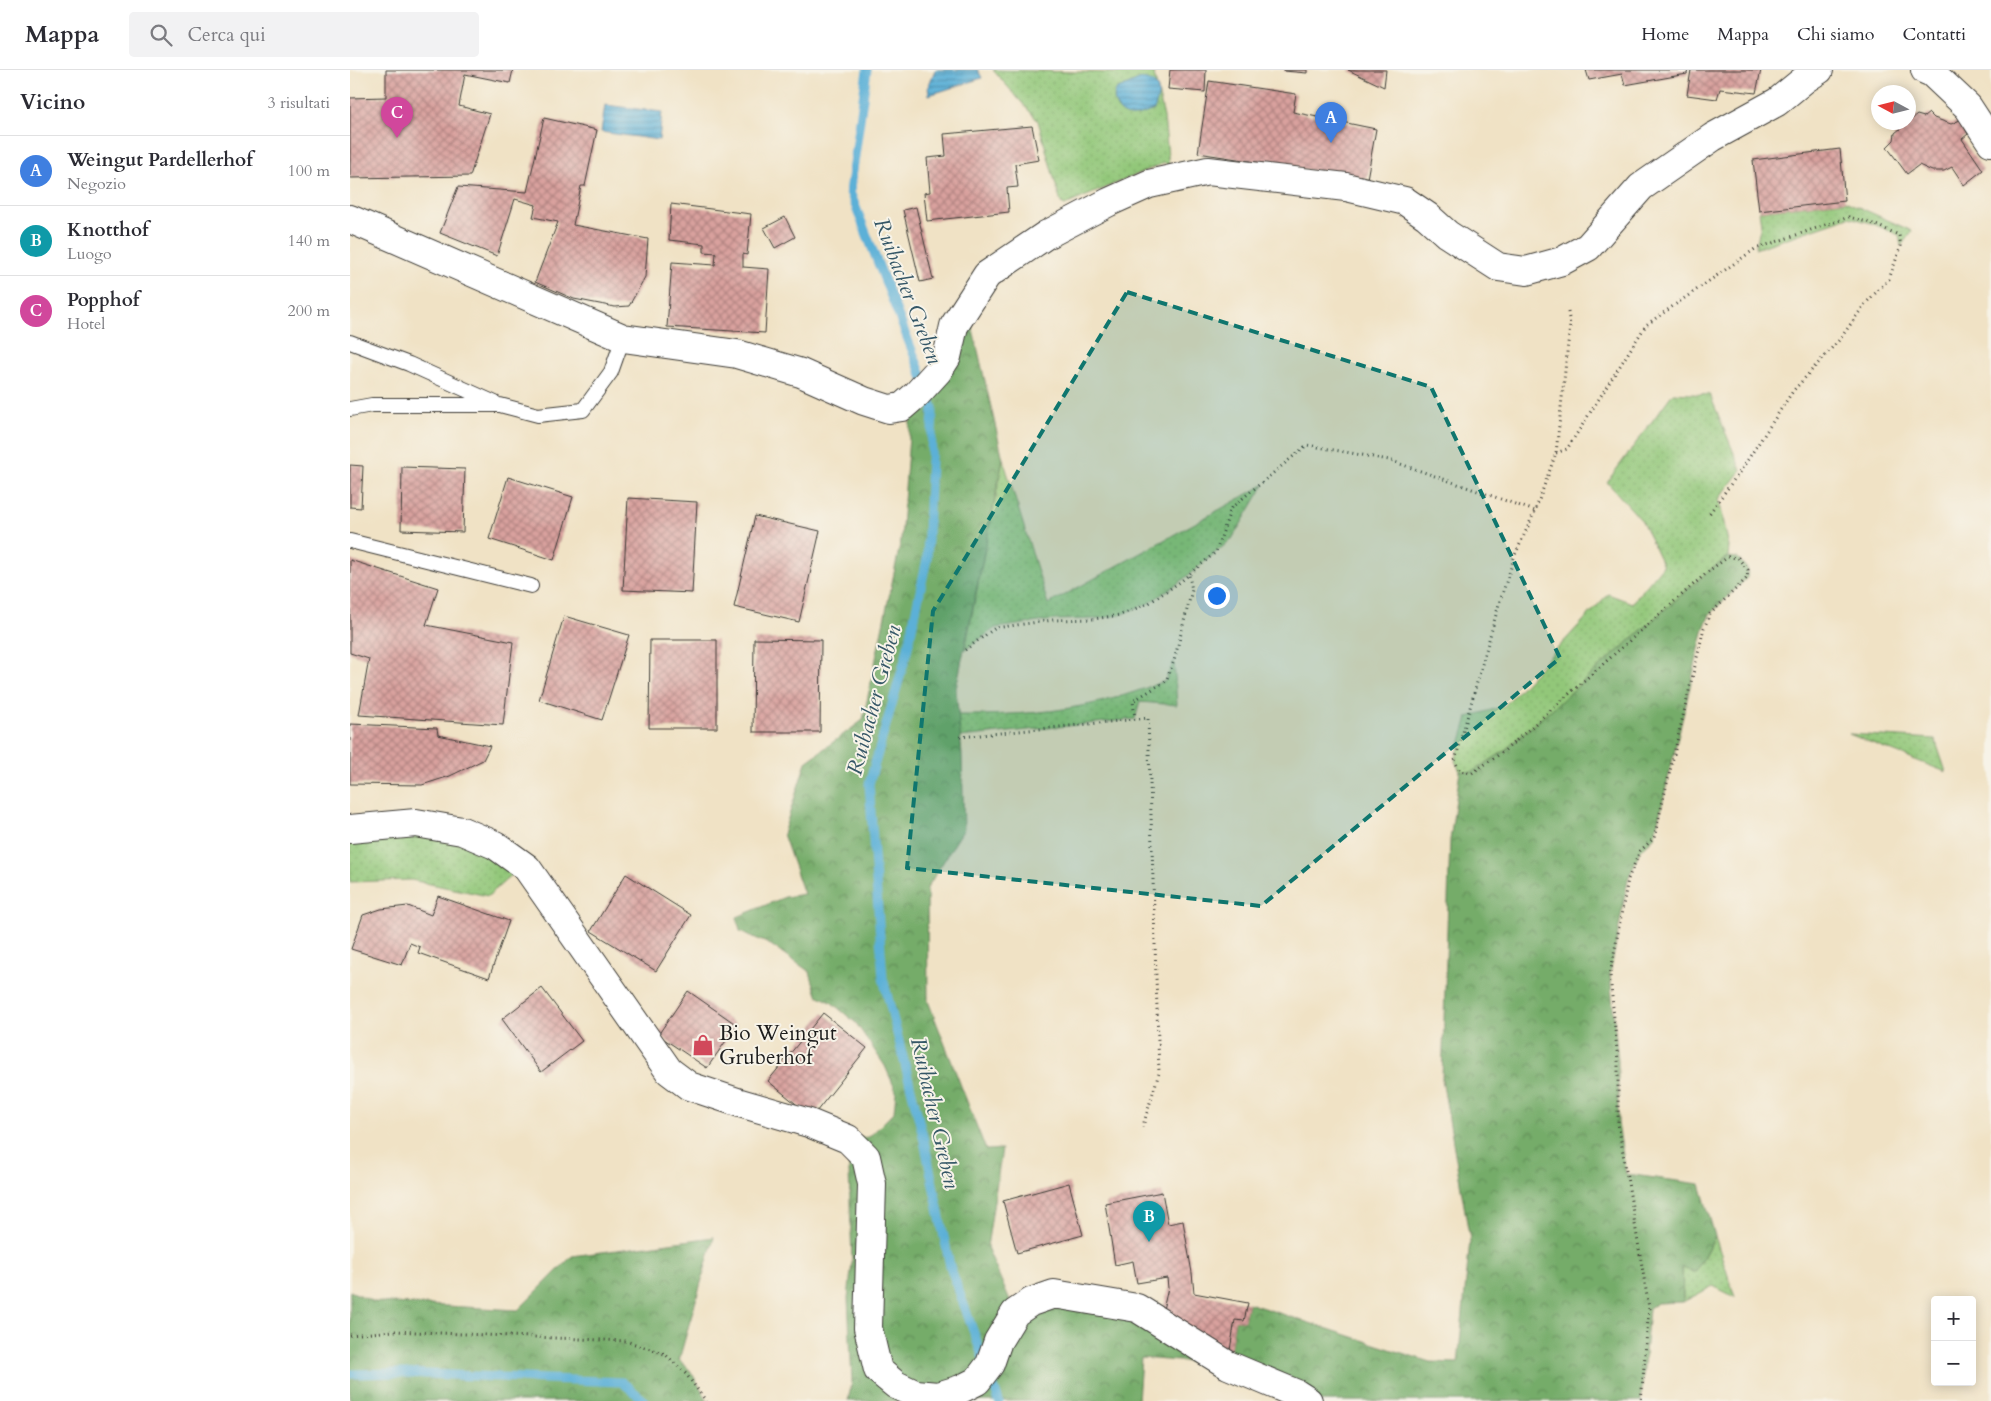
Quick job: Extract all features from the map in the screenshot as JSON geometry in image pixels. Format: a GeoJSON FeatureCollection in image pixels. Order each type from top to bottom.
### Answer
{"type":"FeatureCollection","features":[{"type":"Feature","properties":{"kind":"street"},"geometry":{"type":"LineString","coordinates":[[350,219],[623,338],[737,354],[801,374],[864,401],[889,409],[902,407],[938,371],[947,357],[954,326],[987,275],[1046,235],[1109,202],[1149,184],[1208,171],[1346,187],[1364,191],[1405,202],[1427,216],[1447,234],[1498,267],[1526,271],[1562,261],[1588,247],[1641,187],[1713,137],[1777,102],[1819,70]]}},
{"type":"Feature","properties":{"kind":"street"},"geometry":{"type":"LineString","coordinates":[[1926,70],[1932,73],[1968,107],[1991,142]]}},
{"type":"Feature","properties":{"kind":"street"},"geometry":{"type":"LineString","coordinates":[[350,829],[416,823],[462,831],[495,845],[527,868],[669,1071],[689,1086],[740,1103],[809,1122],[848,1139],[866,1158],[872,1184],[868,1328],[878,1370],[896,1385],[915,1394],[938,1396],[961,1390],[977,1381],[990,1364],[998,1341],[1015,1313],[1031,1302],[1054,1294],[1137,1308],[1228,1365],[1308,1401]]}},
{"type":"Feature","properties":{"kind":"lane"},"geometry":{"type":"LineString","coordinates":[[350,342],[409,364],[500,405],[538,414],[583,410],[611,372],[623,338]]}},
{"type":"Feature","properties":{"kind":"lane"},"geometry":{"type":"LineString","coordinates":[[350,409],[372,405],[500,405]]}},
{"type":"Feature","properties":{"kind":"lane"},"geometry":{"type":"LineString","coordinates":[[350,541],[531,586]]}},
{"type":"Feature","properties":{"kind":"path"},"geometry":{"type":"LineString","coordinates":[[1556,453],[1567,449],[1646,325],[1755,249],[1849,218],[1871,223],[1899,235],[1901,246],[1889,279],[1865,304],[1840,339],[1793,391],[1741,470],[1708,514]]}},
{"type":"Feature","properties":{"kind":"path"},"geometry":{"type":"LineString","coordinates":[[1568,312],[1570,325],[1556,453],[1535,511],[1515,555],[1499,604],[1455,761],[1460,771],[1472,772],[1503,752],[1710,570],[1728,557],[1738,558],[1748,570],[1747,578],[1710,614],[1704,628],[1654,838],[1640,851],[1628,879],[1610,975],[1618,1061],[1618,1123],[1649,1308],[1640,1401]]}},
{"type":"Feature","properties":{"kind":"path"},"geometry":{"type":"LineString","coordinates":[[965,650],[995,628],[1053,620],[1094,619],[1120,615],[1148,603],[1189,575],[1216,552],[1231,508],[1307,445],[1389,460],[1535,511]]}},
{"type":"Feature","properties":{"kind":"path"},"geometry":{"type":"LineString","coordinates":[[1135,719],[1133,700],[1166,681],[1174,661],[1192,590],[1189,575]]}},
{"type":"Feature","properties":{"kind":"path"},"geometry":{"type":"LineString","coordinates":[[960,737],[1148,718],[1158,1073],[1142,1129]]}},
{"type":"Feature","properties":{"kind":"path"},"geometry":{"type":"LineString","coordinates":[[350,1335],[393,1331],[626,1341],[665,1354],[686,1374],[706,1401]]}},
{"type":"Feature","properties":{"kind":"highlighted area"},"geometry":{"type":"Polygon","coordinates":[[[1127,292],[1431,387],[1560,658],[1261,906],[907,868],[933,611],[1127,292]]]}},
{"type":"Feature","properties":{"kind":"green space"},"geometry":{"type":"Polygon","coordinates":[[[993,70],[1116,73],[1126,70],[1153,70],[1164,117],[1169,165],[1164,163],[1065,205],[1061,203],[1038,121],[993,70]]]}},
{"type":"Feature","properties":{"kind":"green space"},"geometry":{"type":"Polygon","coordinates":[[[1845,201],[1912,231],[1901,246],[1899,235],[1871,223],[1849,217],[1755,249],[1761,225],[1759,211],[1845,201]]]}},
{"type":"Feature","properties":{"kind":"green space"},"geometry":{"type":"Polygon","coordinates":[[[967,303],[1003,459],[956,689],[962,755],[964,829],[927,888],[928,1001],[986,1150],[1002,1149],[987,1247],[1015,1313],[1091,1299],[1229,1356],[1235,1320],[1244,1321],[1248,1303],[1430,1362],[1458,1363],[1470,1240],[1442,1079],[1450,840],[1460,771],[1472,772],[1503,752],[1710,570],[1728,557],[1738,558],[1748,570],[1747,578],[1710,614],[1704,628],[1654,838],[1640,851],[1628,879],[1610,975],[1618,1061],[1618,1123],[1626,1174],[1700,1184],[1715,1236],[1695,1272],[1682,1268],[1683,1302],[1657,1303],[1649,1308],[1641,1401],[1308,1401],[1228,1365],[1141,1358],[1138,1401],[848,1401],[852,1381],[848,1298],[852,1262],[848,1139],[869,1137],[894,1112],[896,1091],[885,1066],[856,1023],[831,1002],[817,995],[810,972],[771,945],[740,931],[737,917],[785,897],[804,894],[783,834],[806,762],[863,720],[901,540],[911,411],[931,402],[967,303]]]}},
{"type":"Feature","properties":{"kind":"green space"},"geometry":{"type":"Polygon","coordinates":[[[1673,393],[1710,395],[1741,470],[1719,499],[1729,547],[1728,557],[1710,570],[1503,752],[1472,773],[1460,771],[1455,761],[1468,717],[1504,706],[1608,594],[1632,603],[1663,566],[1642,521],[1607,482],[1673,393]]]}},
{"type":"Feature","properties":{"kind":"green space"},"geometry":{"type":"Polygon","coordinates":[[[1003,459],[1048,604],[1264,485],[1232,539],[1180,582],[1149,603],[1120,615],[1094,619],[1053,620],[995,628],[965,650],[1003,459]]]}},
{"type":"Feature","properties":{"kind":"green space"},"geometry":{"type":"Polygon","coordinates":[[[1174,661],[1177,705],[1140,702],[1135,719],[960,737],[958,715],[1035,712],[1066,709],[1103,701],[1165,681],[1174,661]]]}},
{"type":"Feature","properties":{"kind":"green space"},"geometry":{"type":"Polygon","coordinates":[[[1849,734],[1935,739],[1946,772],[1849,734]]]}},
{"type":"Feature","properties":{"kind":"green space"},"geometry":{"type":"Polygon","coordinates":[[[416,823],[523,865],[488,896],[411,880],[350,882],[350,829],[416,823]]]}},
{"type":"Feature","properties":{"kind":"green space"},"geometry":{"type":"Polygon","coordinates":[[[1715,1236],[1735,1297],[1713,1286],[1683,1302],[1682,1268],[1695,1272],[1715,1236]]]}},
{"type":"Feature","properties":{"kind":"green space"},"geometry":{"type":"Polygon","coordinates":[[[714,1237],[679,1360],[690,1370],[708,1401],[350,1401],[350,1291],[375,1302],[518,1310],[572,1256],[714,1237]]]}},
{"type":"Feature","properties":{"kind":"water"},"geometry":{"type":"Polygon","coordinates":[[[935,70],[978,70],[982,78],[929,95],[928,87],[935,70]]]}},
{"type":"Feature","properties":{"kind":"water"},"geometry":{"type":"Polygon","coordinates":[[[1141,79],[1148,80],[1156,85],[1158,98],[1154,110],[1130,116],[1121,112],[1115,104],[1114,95],[1116,90],[1141,79]]]}},
{"type":"Feature","properties":{"kind":"water"},"geometry":{"type":"Polygon","coordinates":[[[605,105],[662,112],[659,140],[601,132],[605,105]]]}},
{"type":"Feature","properties":{"kind":"building"},"geometry":{"type":"Polygon","coordinates":[[[386,70],[513,70],[510,83],[465,74],[459,106],[490,114],[470,176],[350,178],[350,98],[386,97],[386,70]]]}},
{"type":"Feature","properties":{"kind":"building"},"geometry":{"type":"Polygon","coordinates":[[[1170,70],[1206,70],[1205,92],[1168,89],[1170,70]]]}},
{"type":"Feature","properties":{"kind":"building"},"geometry":{"type":"Polygon","coordinates":[[[1307,70],[1307,73],[1284,71],[1307,70]]]}},
{"type":"Feature","properties":{"kind":"building"},"geometry":{"type":"Polygon","coordinates":[[[1348,70],[1386,70],[1384,87],[1348,70]]]}},
{"type":"Feature","properties":{"kind":"building"},"geometry":{"type":"Polygon","coordinates":[[[1586,70],[1688,70],[1687,74],[1625,85],[1622,74],[1589,80],[1586,70]]]}},
{"type":"Feature","properties":{"kind":"building"},"geometry":{"type":"Polygon","coordinates":[[[1691,70],[1761,70],[1756,93],[1720,89],[1717,99],[1687,95],[1691,70]]]}},
{"type":"Feature","properties":{"kind":"building"},"geometry":{"type":"Polygon","coordinates":[[[1209,81],[1296,94],[1293,112],[1376,129],[1367,179],[1198,153],[1209,81]]]}},
{"type":"Feature","properties":{"kind":"building"},"geometry":{"type":"Polygon","coordinates":[[[1929,113],[1934,118],[1951,124],[1960,120],[1968,134],[1962,139],[1983,170],[1964,185],[1952,167],[1944,171],[1932,171],[1919,165],[1907,174],[1887,147],[1894,140],[1895,133],[1899,130],[1916,130],[1917,115],[1924,117],[1929,113]]]}},
{"type":"Feature","properties":{"kind":"building"},"geometry":{"type":"Polygon","coordinates":[[[544,118],[597,130],[585,186],[581,186],[573,225],[648,239],[645,277],[629,306],[615,307],[574,299],[535,282],[558,222],[533,217],[536,205],[515,199],[497,256],[440,233],[458,187],[527,192],[544,118]]]}},
{"type":"Feature","properties":{"kind":"building"},"geometry":{"type":"Polygon","coordinates":[[[1032,126],[1039,160],[1015,164],[1018,187],[1007,188],[1009,212],[927,221],[924,193],[930,192],[927,158],[946,156],[944,134],[1032,126]]]}},
{"type":"Feature","properties":{"kind":"building"},"geometry":{"type":"Polygon","coordinates":[[[1840,149],[1845,201],[1759,211],[1753,160],[1840,149]]]}},
{"type":"Feature","properties":{"kind":"building"},"geometry":{"type":"Polygon","coordinates":[[[671,204],[751,214],[747,255],[743,254],[743,267],[769,269],[765,333],[667,327],[672,262],[715,265],[716,253],[704,252],[704,244],[669,240],[671,204]]]}},
{"type":"Feature","properties":{"kind":"building"},"geometry":{"type":"Polygon","coordinates":[[[916,207],[933,279],[920,282],[903,210],[916,207]]]}},
{"type":"Feature","properties":{"kind":"building"},"geometry":{"type":"Polygon","coordinates":[[[785,217],[795,237],[775,248],[764,228],[785,217]]]}},
{"type":"Feature","properties":{"kind":"building"},"geometry":{"type":"Polygon","coordinates":[[[350,465],[363,466],[361,508],[350,507],[350,465]]]}},
{"type":"Feature","properties":{"kind":"building"},"geometry":{"type":"Polygon","coordinates":[[[402,467],[465,469],[463,532],[401,530],[402,467]]]}},
{"type":"Feature","properties":{"kind":"building"},"geometry":{"type":"Polygon","coordinates":[[[508,477],[573,497],[554,560],[489,539],[508,477]]]}},
{"type":"Feature","properties":{"kind":"building"},"geometry":{"type":"Polygon","coordinates":[[[628,498],[697,502],[692,593],[623,590],[628,498]]]}},
{"type":"Feature","properties":{"kind":"building"},"geometry":{"type":"Polygon","coordinates":[[[755,516],[820,531],[799,622],[734,607],[755,516]]]}},
{"type":"Feature","properties":{"kind":"building"},"geometry":{"type":"Polygon","coordinates":[[[350,560],[438,588],[426,625],[513,642],[503,725],[359,715],[369,659],[350,653],[350,560]]]}},
{"type":"Feature","properties":{"kind":"building"},"geometry":{"type":"Polygon","coordinates":[[[564,616],[629,635],[602,720],[539,700],[564,616]]]}},
{"type":"Feature","properties":{"kind":"building"},"geometry":{"type":"Polygon","coordinates":[[[754,639],[821,640],[820,732],[753,732],[754,639]]]}},
{"type":"Feature","properties":{"kind":"building"},"geometry":{"type":"Polygon","coordinates":[[[650,640],[717,640],[717,728],[649,728],[650,640]]]}},
{"type":"Feature","properties":{"kind":"building"},"geometry":{"type":"Polygon","coordinates":[[[350,724],[437,728],[438,735],[490,746],[483,760],[450,776],[422,785],[350,784],[350,724]]]}},
{"type":"Feature","properties":{"kind":"building"},"geometry":{"type":"Polygon","coordinates":[[[626,874],[691,915],[656,971],[591,931],[626,874]]]}},
{"type":"Feature","properties":{"kind":"building"},"geometry":{"type":"Polygon","coordinates":[[[438,896],[509,921],[489,978],[418,953],[420,947],[410,943],[402,965],[351,949],[363,915],[381,909],[408,906],[431,915],[438,896]]]}},
{"type":"Feature","properties":{"kind":"building"},"geometry":{"type":"Polygon","coordinates":[[[542,988],[582,1041],[541,1072],[502,1019],[542,988]]]}},
{"type":"Feature","properties":{"kind":"building"},"geometry":{"type":"Polygon","coordinates":[[[688,991],[737,1025],[707,1068],[658,1035],[688,991]]]}},
{"type":"Feature","properties":{"kind":"building"},"geometry":{"type":"Polygon","coordinates":[[[823,1013],[867,1048],[812,1117],[768,1081],[823,1013]]]}},
{"type":"Feature","properties":{"kind":"building"},"geometry":{"type":"Polygon","coordinates":[[[1069,1183],[1083,1235],[1017,1253],[1003,1201],[1069,1183]]]}},
{"type":"Feature","properties":{"kind":"building"},"geometry":{"type":"Polygon","coordinates":[[[1162,1192],[1168,1224],[1183,1221],[1194,1293],[1248,1303],[1244,1321],[1235,1320],[1229,1356],[1162,1314],[1168,1288],[1167,1278],[1137,1283],[1133,1261],[1115,1265],[1105,1203],[1162,1192]]]}},
{"type":"Feature","properties":{"kind":"waterway","name":"Ruibacher Greben"},"geometry":{"type":"LineString","coordinates":[[867,70],[850,192],[933,408],[927,559],[906,656],[869,784],[883,978],[923,1136],[950,1266],[984,1361]]}},
{"type":"Feature","properties":{"kind":"waterway"},"geometry":{"type":"LineString","coordinates":[[350,1374],[403,1373],[622,1382],[645,1401]]}},
{"type":"Feature","properties":{"kind":"waterway","name":"Ruibacher Greben"},"geometry":{"type":"LineString","coordinates":[[989,1373],[999,1401]]}},
{"type":"Feature","properties":{"kind":"place","name":"Popphof"},"geometry":{"type":"Point","coordinates":[397,138]}},
{"type":"Feature","properties":{"kind":"place","name":"Weingut Pardellerhof"},"geometry":{"type":"Point","coordinates":[1331,143]}},
{"type":"Feature","properties":{"kind":"place","name":"Bio Weingut Gruberhof"},"geometry":{"type":"Point","coordinates":[703,1045]}},
{"type":"Feature","properties":{"kind":"place","name":"Knotthof"},"geometry":{"type":"Point","coordinates":[1149,1242]}}]}
